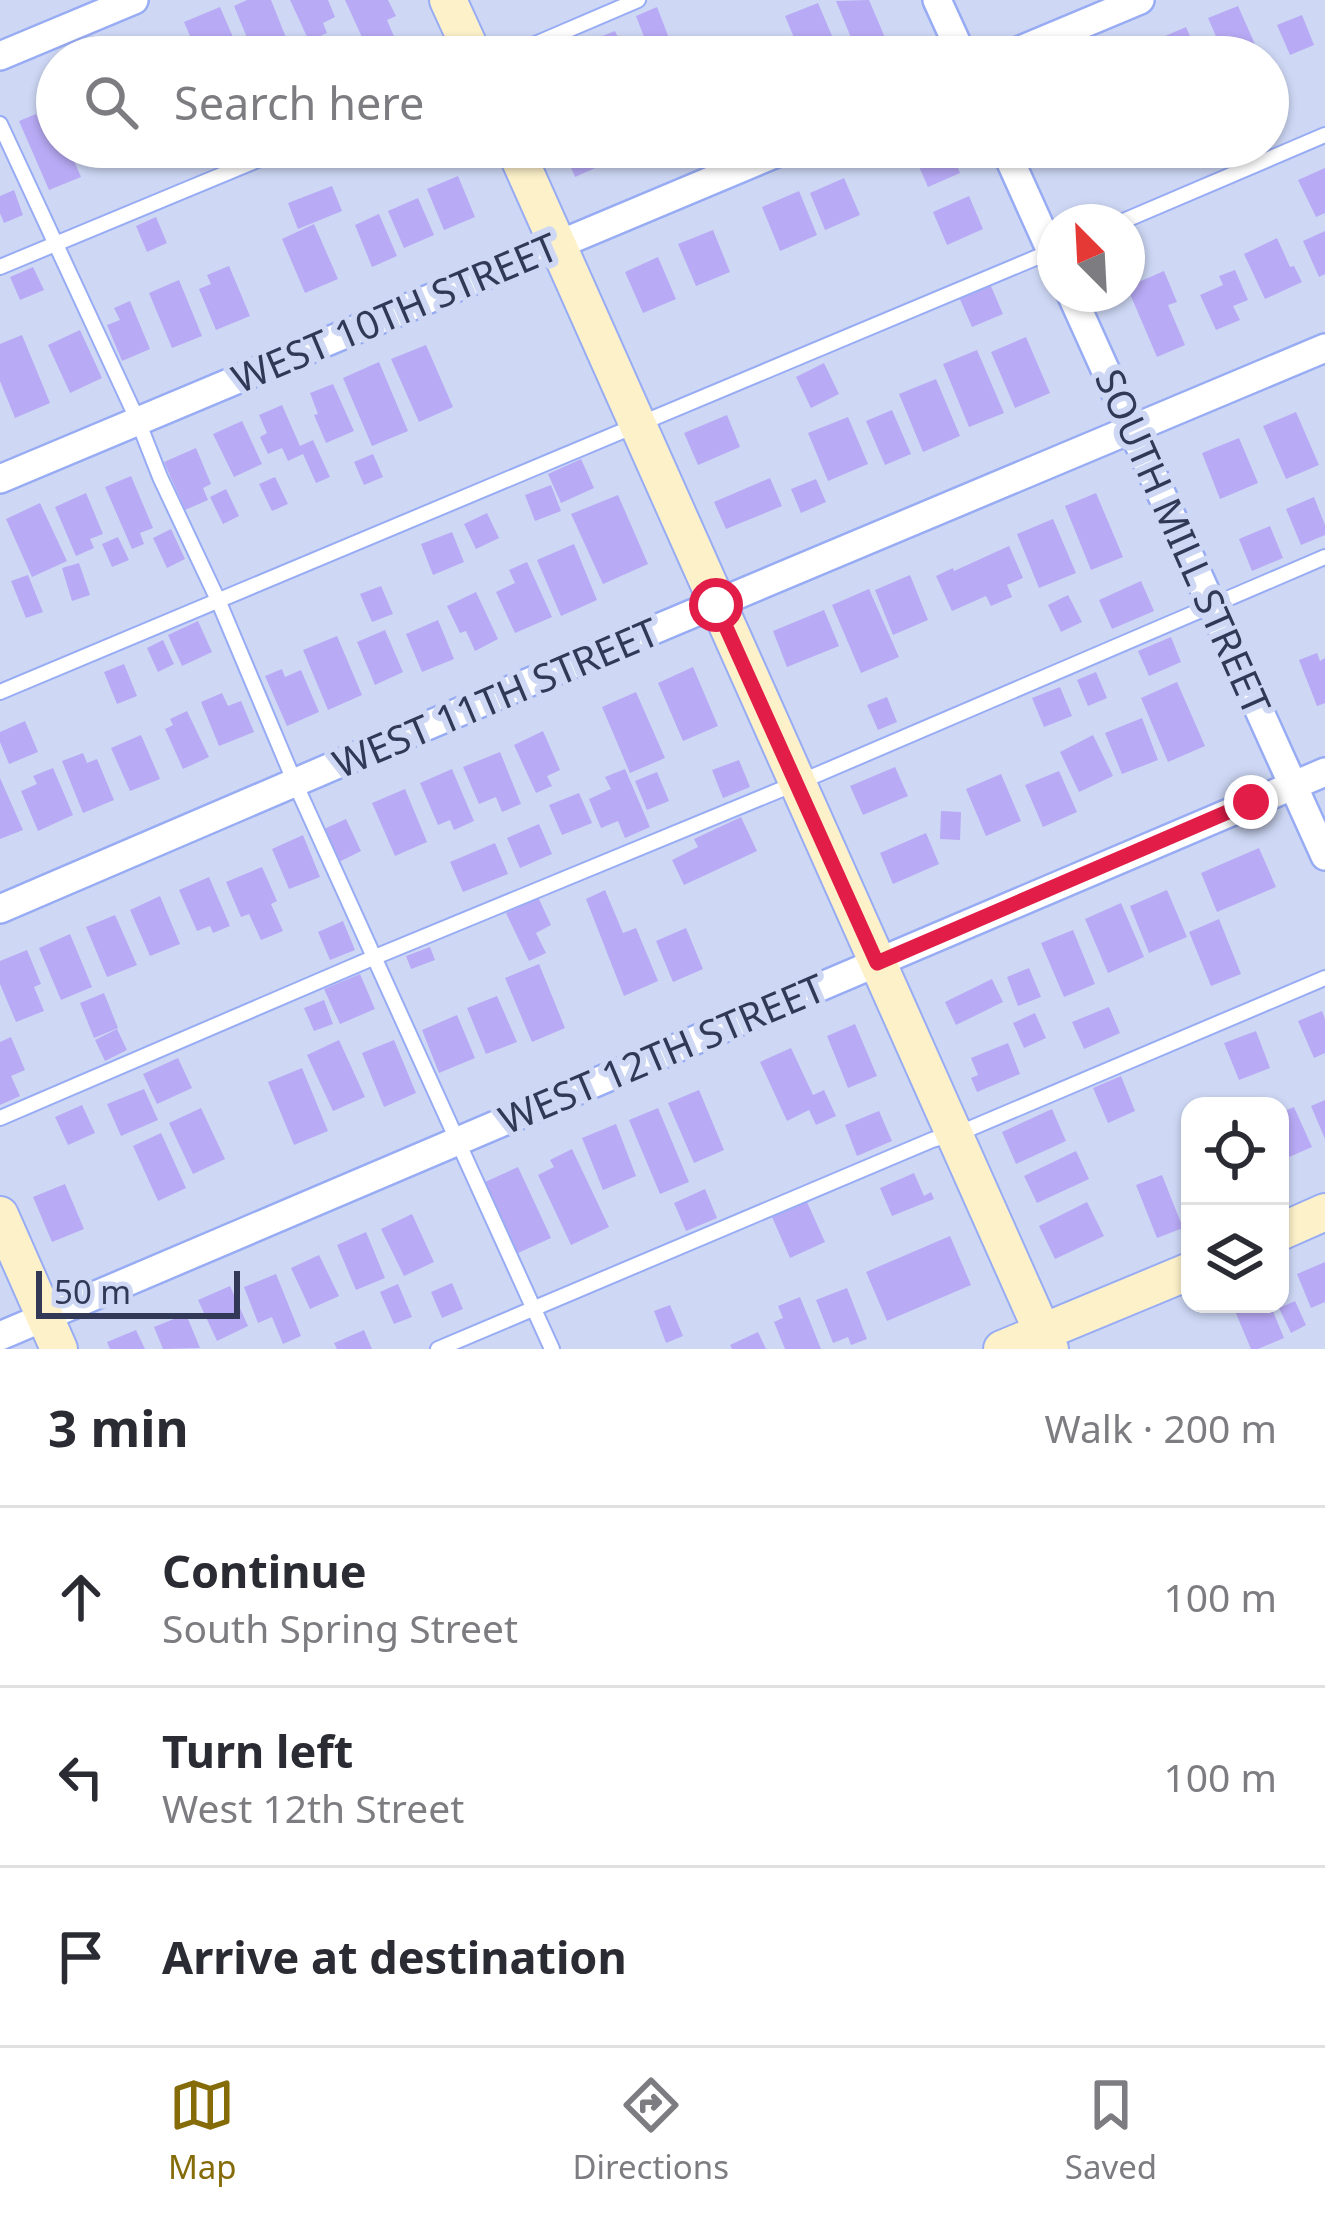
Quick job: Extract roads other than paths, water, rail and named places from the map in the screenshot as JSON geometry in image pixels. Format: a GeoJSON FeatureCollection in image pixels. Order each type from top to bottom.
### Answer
{"type":"FeatureCollection","features":[{"type":"Feature","properties":{"kind":"street"},"geometry":{"type":"LineString","coordinates":[[48,36],[134,0]]}},
{"type":"Feature","properties":{"kind":"street"},"geometry":{"type":"LineString","coordinates":[[448,0],[464,36]]}},
{"type":"Feature","properties":{"kind":"street"},"geometry":{"type":"LineString","coordinates":[[938,0],[954,36]]}},
{"type":"Feature","properties":{"kind":"street"},"geometry":{"type":"LineString","coordinates":[[1054,36],[1140,0]]}},
{"type":"Feature","properties":{"kind":"street"},"geometry":{"type":"LineString","coordinates":[[0,56],[36,41]]}},
{"type":"Feature","properties":{"kind":"street"},"geometry":{"type":"LineString","coordinates":[[523,168],[1046,1341]]}},
{"type":"Feature","properties":{"kind":"street","name":"WEST 10TH STREET"},"geometry":{"type":"LineString","coordinates":[[0,479],[740,168]]}},
{"type":"Feature","properties":{"kind":"street"},"geometry":{"type":"LineString","coordinates":[[1014,168],[1037,218]]}},
{"type":"Feature","properties":{"kind":"street","name":"SOUTH MILL STREET"},"geometry":{"type":"LineString","coordinates":[[1079,312],[1325,856]]}},
{"type":"Feature","properties":{"kind":"street","name":"WEST 11TH STREET"},"geometry":{"type":"LineString","coordinates":[[0,909],[1325,348]]}},
{"type":"Feature","properties":{"kind":"street","name":"WEST 12TH STREET"},"geometry":{"type":"LineString","coordinates":[[0,1336],[52,1334],[458,1140],[1325,772]]}},
{"type":"Feature","properties":{"kind":"street"},"geometry":{"type":"LineString","coordinates":[[1289,1228],[1325,1212]]}},
{"type":"Feature","properties":{"kind":"street"},"geometry":{"type":"LineString","coordinates":[[0,1215],[52,1334]]}},
{"type":"Feature","properties":{"kind":"street"},"geometry":{"type":"LineString","coordinates":[[1002,1349],[1046,1341],[1181,1275]]}},
{"type":"Feature","properties":{"kind":"lane"},"geometry":{"type":"LineString","coordinates":[[554,36],[638,0]]}},
{"type":"Feature","properties":{"kind":"lane"},"geometry":{"type":"LineString","coordinates":[[0,124],[551,1349]]}},
{"type":"Feature","properties":{"kind":"lane"},"geometry":{"type":"LineString","coordinates":[[1289,150],[1325,135]]}},
{"type":"Feature","properties":{"kind":"lane"},"geometry":{"type":"LineString","coordinates":[[0,267],[239,168]]}},
{"type":"Feature","properties":{"kind":"lane"},"geometry":{"type":"LineString","coordinates":[[1145,212],[1248,168]]}},
{"type":"Feature","properties":{"kind":"lane"},"geometry":{"type":"LineString","coordinates":[[0,692],[1037,261]]}},
{"type":"Feature","properties":{"kind":"lane"},"geometry":{"type":"LineString","coordinates":[[0,1118],[1325,557]]}},
{"type":"Feature","properties":{"kind":"lane"},"geometry":{"type":"LineString","coordinates":[[438,1349],[1325,978]]}}]}
